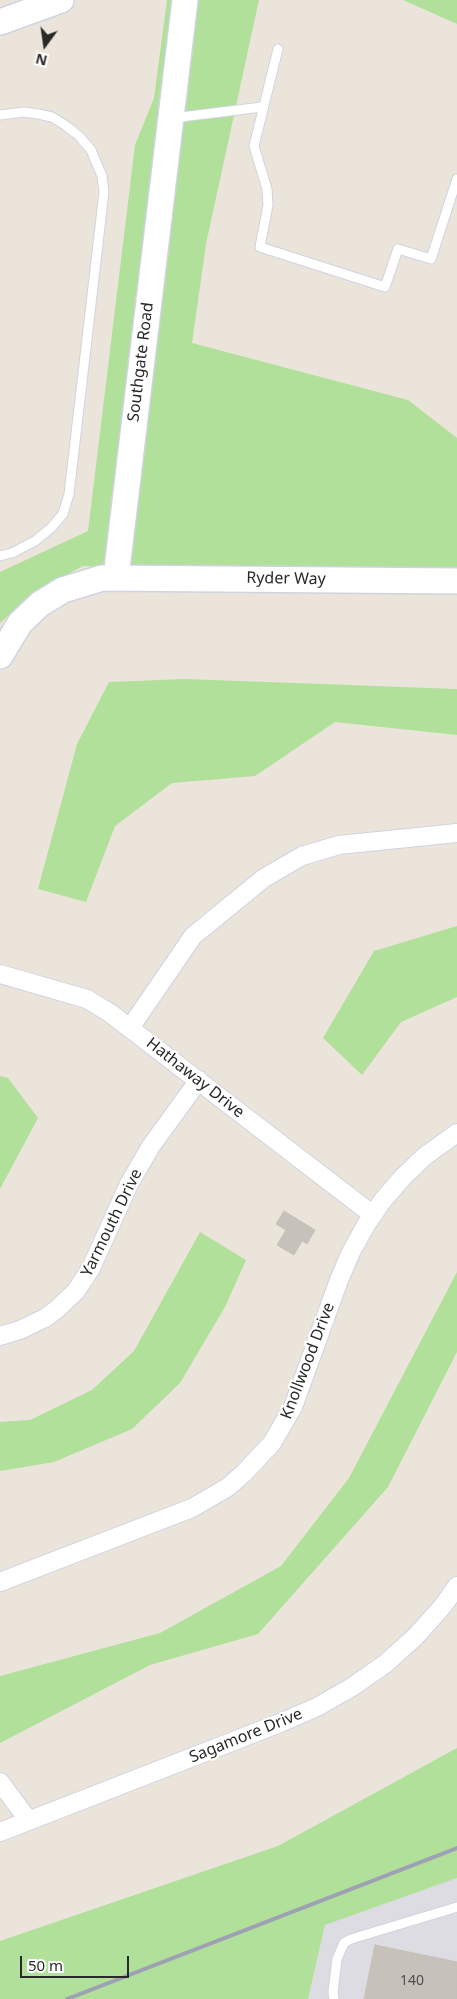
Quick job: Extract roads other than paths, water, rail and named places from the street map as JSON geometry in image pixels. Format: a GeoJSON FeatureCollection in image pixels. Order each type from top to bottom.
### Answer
{"type":"FeatureCollection","features":[{"type":"Feature","properties":{"kind":"street"},"geometry":{"type":"LineString","coordinates":[[0,22],[61,0]]}},
{"type":"Feature","properties":{"kind":"street","name":"Southgate Road"},"geometry":{"type":"LineString","coordinates":[[116,577],[185,0]]}},
{"type":"Feature","properties":{"kind":"street"},"geometry":{"type":"LineString","coordinates":[[0,656],[20,623],[51,596],[89,580],[116,577]]}},
{"type":"Feature","properties":{"kind":"street","name":"Ryder Way"},"geometry":{"type":"LineString","coordinates":[[116,577],[457,581]]}},
{"type":"Feature","properties":{"kind":"street"},"geometry":{"type":"LineString","coordinates":[[130,1028],[193,936],[264,878],[302,856],[339,844],[457,834]]}},
{"type":"Feature","properties":{"kind":"street","name":"Hathaway Drive"},"geometry":{"type":"LineString","coordinates":[[0,974],[87,999],[110,1013],[373,1214]]}},
{"type":"Feature","properties":{"kind":"street","name":"Yarmouth Drive"},"geometry":{"type":"LineString","coordinates":[[0,1336],[20,1330],[45,1318],[76,1291],[91,1268],[112,1218],[142,1161],[198,1080]]}},
{"type":"Feature","properties":{"kind":"street","name":"Knollwood Drive"},"geometry":{"type":"LineString","coordinates":[[0,1582],[192,1508],[228,1487],[249,1469],[272,1443],[293,1406],[339,1280],[351,1252],[373,1214],[403,1177],[426,1156],[457,1133]]}},
{"type":"Feature","properties":{"kind":"street","name":"Sagamore Drive"},"geometry":{"type":"LineString","coordinates":[[0,1832],[280,1724],[317,1707],[352,1687],[385,1664],[415,1637],[442,1607],[457,1586]]}},
{"type":"Feature","properties":{"kind":"street"},"geometry":{"type":"LineString","coordinates":[[0,1782],[29,1821]]}},
{"type":"Feature","properties":{"kind":"lane"},"geometry":{"type":"LineString","coordinates":[[278,49],[254,146],[268,197],[260,247],[385,287],[398,249],[431,259],[454,196],[457,179]]}},
{"type":"Feature","properties":{"kind":"lane"},"geometry":{"type":"LineString","coordinates":[[170,118],[262,108]]}},
{"type":"Feature","properties":{"kind":"lane"},"geometry":{"type":"LineString","coordinates":[[0,115],[24,112],[52,117],[65,124],[91,150],[102,176],[104,192],[85,367],[67,501],[63,514],[51,528],[35,541],[12,553],[0,556]]}},
{"type":"Feature","properties":{"kind":"lane"},"geometry":{"type":"LineString","coordinates":[[334,1999],[337,1959],[344,1944],[350,1939],[457,1908]]}},
{"type":"Feature","properties":{"kind":"railway"},"geometry":{"type":"LineString","coordinates":[[67,1999],[457,1848]]}}]}
